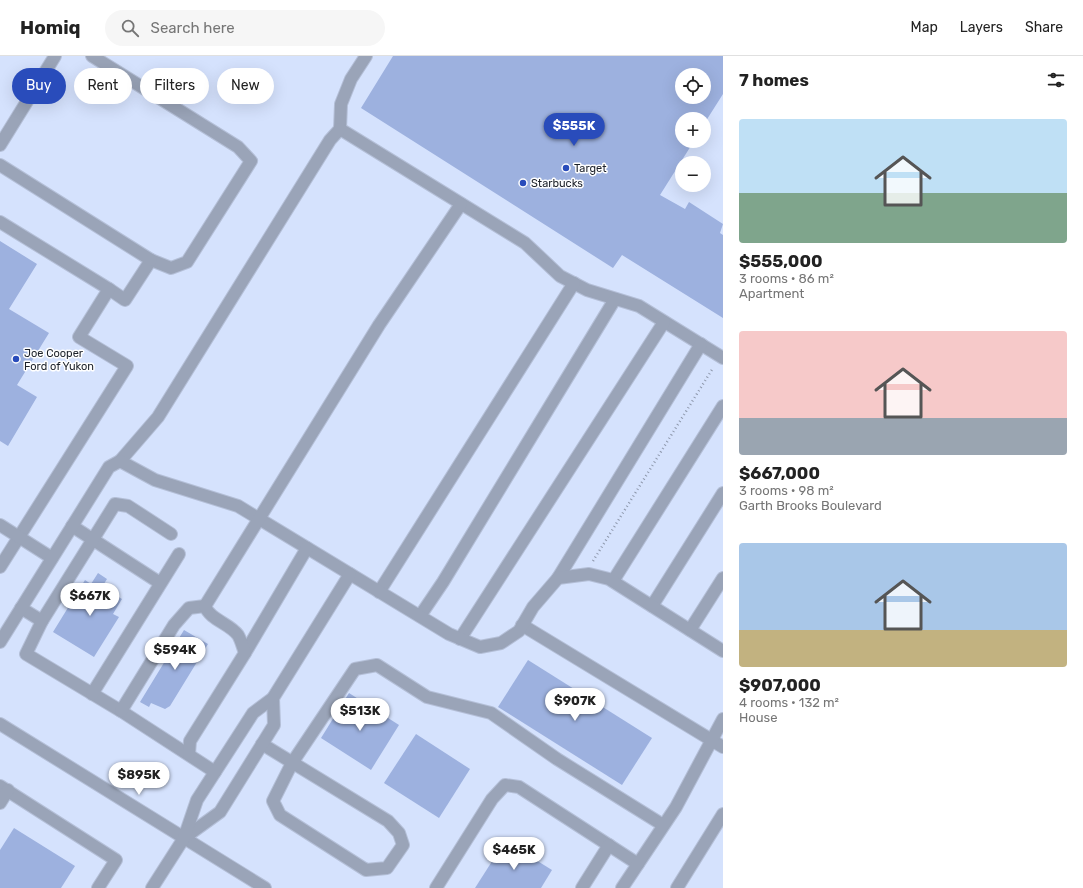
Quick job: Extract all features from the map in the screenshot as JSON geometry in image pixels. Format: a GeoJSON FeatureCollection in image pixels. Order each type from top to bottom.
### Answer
{"type":"FeatureCollection","features":[{"type":"Feature","properties":{"kind":"street"},"geometry":{"type":"LineString","coordinates":[[0,145],[55,56]]}},
{"type":"Feature","properties":{"kind":"street"},"geometry":{"type":"LineString","coordinates":[[0,165],[151,260],[171,268],[187,262],[251,161],[238,147],[92,56]]}},
{"type":"Feature","properties":{"kind":"street"},"geometry":{"type":"LineString","coordinates":[[0,642],[109,467],[120,461],[158,417],[330,140],[340,129],[341,104],[351,79],[366,56]]}},
{"type":"Feature","properties":{"kind":"street"},"geometry":{"type":"LineString","coordinates":[[340,129],[525,243],[560,276],[587,290],[639,306],[722,358]]}},
{"type":"Feature","properties":{"kind":"street"},"geometry":{"type":"LineString","coordinates":[[205,606],[375,332],[461,204]]}},
{"type":"Feature","properties":{"kind":"street"},"geometry":{"type":"LineString","coordinates":[[0,222],[109,288],[125,300],[151,260]]}},
{"type":"Feature","properties":{"kind":"street"},"geometry":{"type":"LineString","coordinates":[[379,592],[574,283]]}},
{"type":"Feature","properties":{"kind":"street"},"geometry":{"type":"LineString","coordinates":[[0,567],[127,366],[79,337],[109,288]]}},
{"type":"Feature","properties":{"kind":"street"},"geometry":{"type":"LineString","coordinates":[[420,616],[443,582],[615,299]]}},
{"type":"Feature","properties":{"kind":"street"},"geometry":{"type":"LineString","coordinates":[[460,639],[664,322]]}},
{"type":"Feature","properties":{"kind":"street"},"geometry":{"type":"LineString","coordinates":[[120,461],[155,480],[238,506],[449,634],[480,647],[500,643],[518,631],[533,607],[558,578],[701,344]]}},
{"type":"Feature","properties":{"kind":"street"},"geometry":{"type":"LineString","coordinates":[[613,581],[723,406]]}},
{"type":"Feature","properties":{"kind":"street"},"geometry":{"type":"LineString","coordinates":[[652,606],[723,493]]}},
{"type":"Feature","properties":{"kind":"street"},"geometry":{"type":"LineString","coordinates":[[171,534],[128,506],[115,504],[42,621],[26,654],[121,711],[215,772]]}},
{"type":"Feature","properties":{"kind":"street"},"geometry":{"type":"LineString","coordinates":[[0,525],[52,558]]}},
{"type":"Feature","properties":{"kind":"street"},"geometry":{"type":"LineString","coordinates":[[72,526],[160,583]]}},
{"type":"Feature","properties":{"kind":"street"},"geometry":{"type":"LineString","coordinates":[[188,754],[190,741],[245,653],[307,548]]}},
{"type":"Feature","properties":{"kind":"street"},"geometry":{"type":"LineString","coordinates":[[92,694],[160,583],[180,554]]}},
{"type":"Feature","properties":{"kind":"street"},"geometry":{"type":"LineString","coordinates":[[152,888],[184,838],[198,800],[215,772],[253,713],[274,698],[350,574]]}},
{"type":"Feature","properties":{"kind":"street"},"geometry":{"type":"LineString","coordinates":[[558,578],[591,574],[613,581],[723,651]]}},
{"type":"Feature","properties":{"kind":"street"},"geometry":{"type":"LineString","coordinates":[[690,630],[723,578]]}},
{"type":"Feature","properties":{"kind":"street"},"geometry":{"type":"LineString","coordinates":[[205,606],[208,613],[238,635],[245,653]]}},
{"type":"Feature","properties":{"kind":"street"},"geometry":{"type":"LineString","coordinates":[[121,711],[174,625],[190,608],[205,606]]}},
{"type":"Feature","properties":{"kind":"street"},"geometry":{"type":"LineString","coordinates":[[21,608],[42,621]]}},
{"type":"Feature","properties":{"kind":"street"},"geometry":{"type":"LineString","coordinates":[[522,625],[723,747]]}},
{"type":"Feature","properties":{"kind":"street"},"geometry":{"type":"LineString","coordinates":[[262,744],[292,763],[388,821],[399,833],[403,845],[387,868],[366,870],[280,815],[273,801],[292,763],[355,669],[377,665],[427,697],[491,713],[557,759],[663,825]]}},
{"type":"Feature","properties":{"kind":"street"},"geometry":{"type":"LineString","coordinates":[[184,838],[220,812],[274,725],[274,698]]}},
{"type":"Feature","properties":{"kind":"street"},"geometry":{"type":"LineString","coordinates":[[622,888],[676,807],[723,719]]}},
{"type":"Feature","properties":{"kind":"street"},"geometry":{"type":"LineString","coordinates":[[0,724],[265,888]]}},
{"type":"Feature","properties":{"kind":"street"},"geometry":{"type":"LineString","coordinates":[[436,888],[492,799],[505,785],[519,787],[638,864]]}},
{"type":"Feature","properties":{"kind":"street"},"geometry":{"type":"LineString","coordinates":[[0,803],[4,788],[116,860],[98,888]]}},
{"type":"Feature","properties":{"kind":"street"},"geometry":{"type":"LineString","coordinates":[[678,888],[723,814]]}},
{"type":"Feature","properties":{"kind":"street"},"geometry":{"type":"LineString","coordinates":[[582,888],[609,845]]}},
{"type":"Feature","properties":{"kind":"path"},"geometry":{"type":"LineString","coordinates":[[591,574],[591,564],[722,358]]}},
{"type":"Feature","properties":{"kind":"building","name":"Target"},"geometry":{"type":"Polygon","coordinates":[[[393,56],[723,56],[723,94],[711,113],[675,112],[675,148],[690,148],[685,156],[675,156],[675,171],[660,195],[685,209],[689,202],[723,224],[720,233],[723,235],[723,318],[622,255],[613,268],[361,108],[393,56]]]}},
{"type":"Feature","properties":{"kind":"building","name":"Joe Cooper Ford of Yukon"},"geometry":{"type":"Polygon","coordinates":[[[0,241],[37,264],[9,309],[49,333],[17,385],[37,397],[8,446],[0,441],[0,241]]]}},
{"type":"Feature","properties":{"kind":"building"},"geometry":{"type":"Polygon","coordinates":[[[98,573],[107,579],[102,587],[122,599],[113,614],[119,617],[94,657],[53,632],[85,580],[91,584],[98,573]]]}},
{"type":"Feature","properties":{"kind":"building"},"geometry":{"type":"Polygon","coordinates":[[[184,630],[208,644],[170,706],[165,709],[151,703],[149,707],[140,702],[184,630]]]}},
{"type":"Feature","properties":{"kind":"building"},"geometry":{"type":"Polygon","coordinates":[[[528,660],[652,738],[622,785],[498,707],[528,660]]]}},
{"type":"Feature","properties":{"kind":"building"},"geometry":{"type":"Polygon","coordinates":[[[349,693],[399,725],[371,770],[321,738],[349,693]]]}},
{"type":"Feature","properties":{"kind":"building"},"geometry":{"type":"Polygon","coordinates":[[[416,734],[470,769],[439,818],[384,783],[416,734]]]}},
{"type":"Feature","properties":{"kind":"building"},"geometry":{"type":"Polygon","coordinates":[[[14,828],[75,866],[61,888],[0,888],[0,850],[14,828]]]}},
{"type":"Feature","properties":{"kind":"building"},"geometry":{"type":"Polygon","coordinates":[[[505,841],[552,870],[541,888],[475,888],[505,841]]]}},
{"type":"Feature","properties":{"kind":"place","name":"Target"},"geometry":{"type":"Point","coordinates":[566,168]}},
{"type":"Feature","properties":{"kind":"place","name":"Starbucks"},"geometry":{"type":"Point","coordinates":[523,183]}},
{"type":"Feature","properties":{"kind":"place","name":"Joe Cooper Ford of Yukon"},"geometry":{"type":"Point","coordinates":[16,359]}}]}
